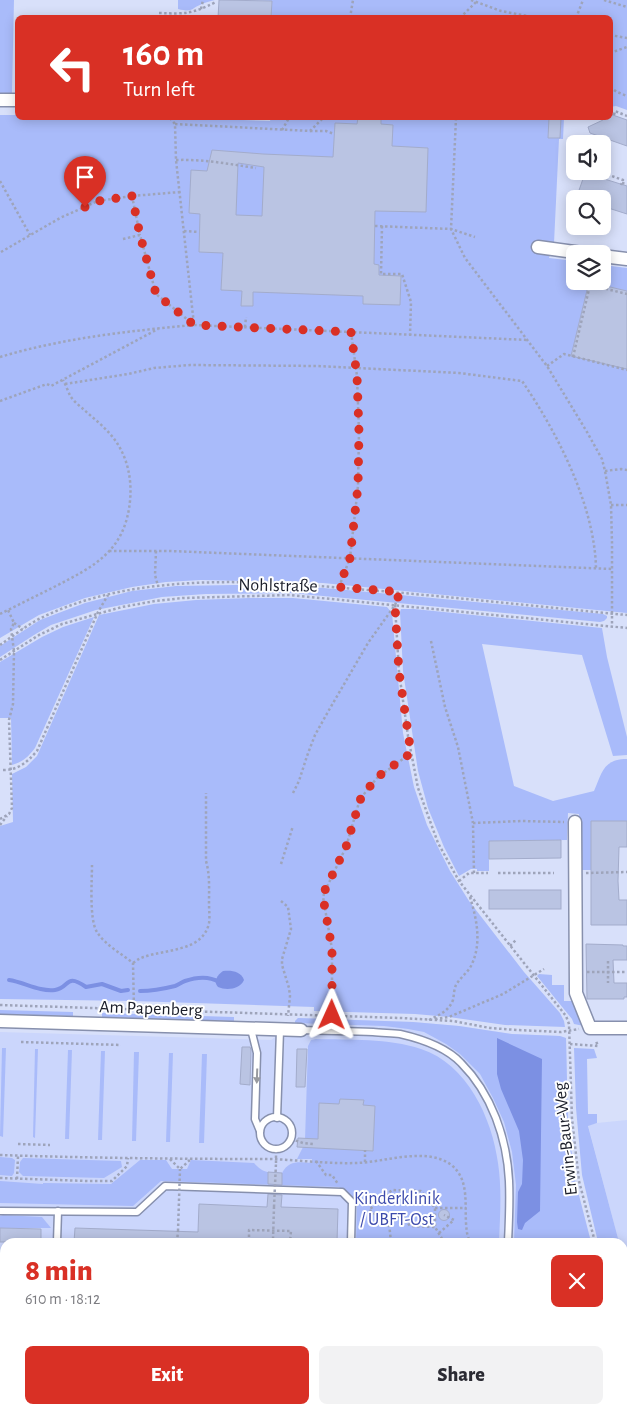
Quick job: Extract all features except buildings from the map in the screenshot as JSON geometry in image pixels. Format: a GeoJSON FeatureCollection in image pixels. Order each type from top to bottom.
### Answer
{"type":"FeatureCollection","features":[{"type":"Feature","properties":{"kind":"street"},"geometry":{"type":"LineString","coordinates":[[0,100],[15,100]]}},
{"type":"Feature","properties":{"kind":"street"},"geometry":{"type":"LineString","coordinates":[[538,247],[566,251]]}},
{"type":"Feature","properties":{"kind":"street"},"geometry":{"type":"LineString","coordinates":[[611,257],[627,259]]}},
{"type":"Feature","properties":{"kind":"street"},"geometry":{"type":"LineString","coordinates":[[575,822],[576,993],[590,1028],[627,1028]]}},
{"type":"Feature","properties":{"kind":"street","name":"Am Papenberg"},"geometry":{"type":"LineString","coordinates":[[0,1021],[301,1030]]}},
{"type":"Feature","properties":{"kind":"lane"},"geometry":{"type":"LineString","coordinates":[[251,1029],[257,1053],[255,1119],[260,1131],[260,1138],[268,1148],[276,1149],[285,1146],[291,1139],[289,1124],[277,1118],[267,1120],[260,1131]]}},
{"type":"Feature","properties":{"kind":"lane"},"geometry":{"type":"LineString","coordinates":[[277,1118],[280,1030]]}},
{"type":"Feature","properties":{"kind":"lane"},"geometry":{"type":"LineString","coordinates":[[301,1030],[399,1034],[440,1048],[461,1062],[478,1083],[492,1108],[504,1142],[509,1181],[508,1238]]}},
{"type":"Feature","properties":{"kind":"lane"},"geometry":{"type":"LineString","coordinates":[[0,1211],[138,1212],[165,1186],[342,1192],[352,1202],[351,1238]]}},
{"type":"Feature","properties":{"kind":"lane"},"geometry":{"type":"LineString","coordinates":[[57,1238],[58,1211]]}},
{"type":"Feature","properties":{"kind":"path"},"geometry":{"type":"LineString","coordinates":[[201,9],[203,0]]}},
{"type":"Feature","properties":{"kind":"path"},"geometry":{"type":"LineString","coordinates":[[350,15],[353,0]]}},
{"type":"Feature","properties":{"kind":"path"},"geometry":{"type":"LineString","coordinates":[[471,0],[501,11],[522,15]]}},
{"type":"Feature","properties":{"kind":"path"},"geometry":{"type":"LineString","coordinates":[[577,15],[583,0]]}},
{"type":"Feature","properties":{"kind":"path"},"geometry":{"type":"LineString","coordinates":[[604,0],[627,7]]}},
{"type":"Feature","properties":{"kind":"path"},"geometry":{"type":"LineString","coordinates":[[159,14],[186,14],[216,2]]}},
{"type":"Feature","properties":{"kind":"path"},"geometry":{"type":"LineString","coordinates":[[463,15],[476,2]]}},
{"type":"Feature","properties":{"kind":"path"},"geometry":{"type":"LineString","coordinates":[[613,36],[627,38]]}},
{"type":"Feature","properties":{"kind":"path"},"geometry":{"type":"LineString","coordinates":[[613,51],[627,47]]}},
{"type":"Feature","properties":{"kind":"path"},"geometry":{"type":"LineString","coordinates":[[613,89],[627,96]]}},
{"type":"Feature","properties":{"kind":"path"},"geometry":{"type":"LineString","coordinates":[[614,115],[615,111],[627,116]]}},
{"type":"Feature","properties":{"kind":"path"},"geometry":{"type":"LineString","coordinates":[[172,120],[175,124],[176,160],[194,325]]}},
{"type":"Feature","properties":{"kind":"path"},"geometry":{"type":"LineString","coordinates":[[282,130],[288,120]]}},
{"type":"Feature","properties":{"kind":"path"},"geometry":{"type":"LineString","coordinates":[[310,130],[321,120]]}},
{"type":"Feature","properties":{"kind":"path"},"geometry":{"type":"LineString","coordinates":[[456,120],[451,229],[464,258],[547,366],[602,458],[611,505],[612,626]]}},
{"type":"Feature","properties":{"kind":"path"},"geometry":{"type":"LineString","coordinates":[[175,124],[326,131],[334,134]]}},
{"type":"Feature","properties":{"kind":"path"},"geometry":{"type":"LineString","coordinates":[[176,160],[214,162],[256,168]]}},
{"type":"Feature","properties":{"kind":"path"},"geometry":{"type":"LineString","coordinates":[[611,176],[623,180],[621,184],[627,184]]}},
{"type":"Feature","properties":{"kind":"path"},"geometry":{"type":"LineString","coordinates":[[0,181],[30,236]]}},
{"type":"Feature","properties":{"kind":"path"},"geometry":{"type":"LineString","coordinates":[[1,252],[60,218],[98,201],[180,192]]}},
{"type":"Feature","properties":{"kind":"path"},"geometry":{"type":"LineString","coordinates":[[132,196],[140,235],[156,294],[194,325]]}},
{"type":"Feature","properties":{"kind":"path"},"geometry":{"type":"LineString","coordinates":[[375,226],[451,229],[475,237]]}},
{"type":"Feature","properties":{"kind":"path"},"geometry":{"type":"LineString","coordinates":[[382,226],[381,274],[402,274],[411,302],[410,335]]}},
{"type":"Feature","properties":{"kind":"path"},"geometry":{"type":"LineString","coordinates":[[184,231],[199,232]]}},
{"type":"Feature","properties":{"kind":"path"},"geometry":{"type":"LineString","coordinates":[[124,239],[140,235]]}},
{"type":"Feature","properties":{"kind":"path"},"geometry":{"type":"LineString","coordinates":[[573,357],[590,285],[627,294]]}},
{"type":"Feature","properties":{"kind":"path"},"geometry":{"type":"LineString","coordinates":[[245,327],[246,317]]}},
{"type":"Feature","properties":{"kind":"path"},"geometry":{"type":"LineString","coordinates":[[0,358],[44,346],[106,334],[194,325],[528,340]]}},
{"type":"Feature","properties":{"kind":"path"},"geometry":{"type":"LineString","coordinates":[[0,401],[47,384],[50,387],[160,328]]}},
{"type":"Feature","properties":{"kind":"path"},"geometry":{"type":"LineString","coordinates":[[339,587],[350,558],[358,486],[359,432],[356,368],[351,332]]}},
{"type":"Feature","properties":{"kind":"path"},"geometry":{"type":"LineString","coordinates":[[547,366],[564,354],[627,370]]}},
{"type":"Feature","properties":{"kind":"path"},"geometry":{"type":"LineString","coordinates":[[65,384],[154,368],[190,365],[317,366],[459,373],[522,381],[538,404],[556,438],[582,496],[596,556],[596,569]]}},
{"type":"Feature","properties":{"kind":"path"},"geometry":{"type":"LineString","coordinates":[[0,614],[86,570],[103,559],[124,528],[129,510],[130,474],[125,458],[117,443],[108,432],[72,398],[63,380]]}},
{"type":"Feature","properties":{"kind":"path"},"geometry":{"type":"LineString","coordinates":[[605,471],[621,468],[627,470]]}},
{"type":"Feature","properties":{"kind":"path"},"geometry":{"type":"LineString","coordinates":[[611,505],[627,505]]}},
{"type":"Feature","properties":{"kind":"path"},"geometry":{"type":"LineString","coordinates":[[109,551],[156,551],[613,569]]}},
{"type":"Feature","properties":{"kind":"path"},"geometry":{"type":"LineString","coordinates":[[156,551],[155,575],[158,586]]}},
{"type":"Feature","properties":{"kind":"path"},"geometry":{"type":"LineString","coordinates":[[0,644],[40,618],[86,601],[158,586],[201,582],[275,583],[339,587],[627,615]]}},
{"type":"Feature","properties":{"kind":"path"},"geometry":{"type":"LineString","coordinates":[[293,792],[316,735],[329,710],[368,643],[395,605],[400,592]]}},
{"type":"Feature","properties":{"kind":"path"},"geometry":{"type":"LineString","coordinates":[[3,770],[19,768],[37,751],[98,612],[108,595]]}},
{"type":"Feature","properties":{"kind":"path","name":"Nohlstraße"},"geometry":{"type":"LineString","coordinates":[[0,660],[39,635],[62,624],[98,612],[155,601],[183,598],[290,596],[627,628]]}},
{"type":"Feature","properties":{"kind":"path"},"geometry":{"type":"LineString","coordinates":[[0,1005],[332,1015],[453,1021],[490,1028],[517,1030],[570,1031],[566,1016],[470,896],[459,881],[438,843],[418,788],[411,753],[399,672],[395,605]]}},
{"type":"Feature","properties":{"kind":"path"},"geometry":{"type":"LineString","coordinates":[[8,610],[14,623],[23,629]]}},
{"type":"Feature","properties":{"kind":"path"},"geometry":{"type":"LineString","coordinates":[[0,825],[12,808],[9,720],[13,704],[14,651],[11,629],[14,623]]}},
{"type":"Feature","properties":{"kind":"path"},"geometry":{"type":"LineString","coordinates":[[431,641],[445,707],[458,747],[473,823],[474,873]]}},
{"type":"Feature","properties":{"kind":"path"},"geometry":{"type":"LineString","coordinates":[[332,1015],[332,949],[323,897],[325,890],[346,847],[360,800],[376,778],[411,753]]}},
{"type":"Feature","properties":{"kind":"path"},"geometry":{"type":"LineString","coordinates":[[134,962],[142,957],[187,946],[196,942],[205,932],[209,913],[209,872],[206,861],[206,793]]}},
{"type":"Feature","properties":{"kind":"path"},"geometry":{"type":"LineString","coordinates":[[0,819],[9,814]]}},
{"type":"Feature","properties":{"kind":"path"},"geometry":{"type":"LineString","coordinates":[[473,823],[522,821],[575,822]]}},
{"type":"Feature","properties":{"kind":"path"},"geometry":{"type":"LineString","coordinates":[[281,864],[293,826]]}},
{"type":"Feature","properties":{"kind":"path"},"geometry":{"type":"LineString","coordinates":[[92,865],[92,913],[94,928],[103,939],[134,962]]}},
{"type":"Feature","properties":{"kind":"path"},"geometry":{"type":"LineString","coordinates":[[575,873],[627,872]]}},
{"type":"Feature","properties":{"kind":"path"},"geometry":{"type":"LineString","coordinates":[[459,881],[469,873],[488,873]]}},
{"type":"Feature","properties":{"kind":"path"},"geometry":{"type":"LineString","coordinates":[[498,873],[554,873]]}},
{"type":"Feature","properties":{"kind":"path"},"geometry":{"type":"LineString","coordinates":[[430,1020],[446,1011],[452,1001],[456,985],[471,967],[475,956],[478,930],[470,896]]}},
{"type":"Feature","properties":{"kind":"path"},"geometry":{"type":"LineString","coordinates":[[281,901],[288,907],[291,929],[282,959],[290,996],[288,1014]]}},
{"type":"Feature","properties":{"kind":"path"},"geometry":{"type":"LineString","coordinates":[[510,946],[517,939]]}},
{"type":"Feature","properties":{"kind":"path"},"geometry":{"type":"LineString","coordinates":[[608,961],[608,983]]}},
{"type":"Feature","properties":{"kind":"path"},"geometry":{"type":"LineString","coordinates":[[134,962],[134,1009]]}},
{"type":"Feature","properties":{"kind":"path"},"geometry":{"type":"LineString","coordinates":[[430,1020],[449,1017],[503,994],[544,969]]}},
{"type":"Feature","properties":{"kind":"path"},"geometry":{"type":"LineString","coordinates":[[576,972],[627,972]]}},
{"type":"Feature","properties":{"kind":"path","name":"Erwin-Baur-Weg"},"geometry":{"type":"LineString","coordinates":[[570,1031],[572,1120],[578,1172],[594,1238]]}},
{"type":"Feature","properties":{"kind":"path"},"geometry":{"type":"LineString","coordinates":[[21,1042],[121,1045]]}},
{"type":"Feature","properties":{"kind":"path"},"geometry":{"type":"LineString","coordinates":[[570,1044],[598,1046]]}},
{"type":"Feature","properties":{"kind":"path"},"geometry":{"type":"LineString","coordinates":[[291,1139],[312,1144]]}},
{"type":"Feature","properties":{"kind":"path"},"geometry":{"type":"LineString","coordinates":[[18,1144],[50,1145]]}},
{"type":"Feature","properties":{"kind":"path"},"geometry":{"type":"LineString","coordinates":[[273,1238],[276,1149]]}},
{"type":"Feature","properties":{"kind":"path"},"geometry":{"type":"LineString","coordinates":[[365,1150],[365,1162]]}},
{"type":"Feature","properties":{"kind":"path"},"geometry":{"type":"LineString","coordinates":[[0,1155],[316,1162],[365,1162],[425,1155],[438,1158],[450,1165],[460,1176],[465,1191],[469,1238]]}},
{"type":"Feature","properties":{"kind":"path"},"geometry":{"type":"LineString","coordinates":[[17,1179],[18,1156]]}},
{"type":"Feature","properties":{"kind":"path"},"geometry":{"type":"LineString","coordinates":[[0,1178],[112,1181],[127,1166],[128,1158]]}},
{"type":"Feature","properties":{"kind":"path"},"geometry":{"type":"LineString","coordinates":[[169,1158],[180,1169]]}},
{"type":"Feature","properties":{"kind":"path"},"geometry":{"type":"LineString","coordinates":[[177,1238],[180,1169],[191,1159]]}},
{"type":"Feature","properties":{"kind":"path"},"geometry":{"type":"LineString","coordinates":[[316,1162],[326,1175],[332,1175],[342,1188]]}},
{"type":"Feature","properties":{"kind":"path"},"geometry":{"type":"LineString","coordinates":[[389,1223],[369,1210],[392,1190],[421,1191],[435,1208],[435,1227],[441,1238]]}},
{"type":"Feature","properties":{"kind":"path"},"geometry":{"type":"LineString","coordinates":[[352,1202],[377,1203]]}},
{"type":"Feature","properties":{"kind":"path"},"geometry":{"type":"LineString","coordinates":[[435,1208],[466,1208]]}},
{"type":"Feature","properties":{"kind":"path"},"geometry":{"type":"LineString","coordinates":[[438,1233],[454,1220],[444,1215]]}},
{"type":"Feature","properties":{"kind":"path"},"geometry":{"type":"LineString","coordinates":[[389,1223],[396,1217],[404,1217],[410,1226],[435,1227]]}},
{"type":"Feature","properties":{"kind":"path"},"geometry":{"type":"LineString","coordinates":[[389,1223],[391,1238]]}},
{"type":"Feature","properties":{"kind":"path"},"geometry":{"type":"LineString","coordinates":[[249,1238],[249,1230],[291,1231],[290,1238]]}},
{"type":"Feature","properties":{"kind":"shaded area"},"geometry":{"type":"Polygon","coordinates":[[[223,971],[238,973],[244,980],[240,985],[233,988],[225,989],[218,987],[216,979],[223,971]]]}},
{"type":"Feature","properties":{"kind":"shaded area"},"geometry":{"type":"Polygon","coordinates":[[[298,1018],[413,1022],[459,1026],[512,1034],[560,1036],[566,1038],[568,1123],[575,1180],[590,1238],[0,1238],[0,1032],[271,1040],[295,1023],[298,1018]]]}},
{"type":"Feature","properties":{"kind":"shaded area"},"geometry":{"type":"Polygon","coordinates":[[[497,1038],[542,1059],[540,1211],[525,1223],[522,1230],[518,1229],[517,1222],[518,1192],[522,1184],[523,1160],[519,1131],[501,1089],[497,1074],[497,1038]]]}},
{"type":"Feature","properties":{"kind":"shaded area"},"geometry":{"type":"Polygon","coordinates":[[[627,1120],[627,1238],[618,1238],[588,1125],[627,1120]]]}},
{"type":"Feature","properties":{"kind":"green space"},"geometry":{"type":"Polygon","coordinates":[[[0,0],[14,0],[12,93],[0,94],[0,0]]]}},
{"type":"Feature","properties":{"kind":"green space"},"geometry":{"type":"Polygon","coordinates":[[[178,0],[215,0],[192,10],[187,10],[178,9],[178,0]]]}},
{"type":"Feature","properties":{"kind":"green space"},"geometry":{"type":"Polygon","coordinates":[[[245,0],[627,0],[627,110],[613,106],[613,15],[271,15],[272,1],[245,0]]]}},
{"type":"Feature","properties":{"kind":"green space"},"geometry":{"type":"Polygon","coordinates":[[[0,115],[15,115],[15,120],[564,120],[563,139],[559,139],[554,243],[549,258],[566,260],[566,290],[611,290],[611,266],[627,268],[627,613],[323,583],[201,580],[166,582],[132,587],[85,598],[39,615],[0,638],[0,115]]]}},
{"type":"Feature","properties":{"kind":"green space"},"geometry":{"type":"Polygon","coordinates":[[[287,585],[347,590],[603,614],[607,618],[600,622],[291,593],[206,594],[162,597],[96,610],[51,625],[0,657],[0,646],[40,620],[85,603],[132,591],[176,586],[287,585]]]}},
{"type":"Feature","properties":{"kind":"green space"},"geometry":{"type":"Polygon","coordinates":[[[249,598],[293,598],[387,607],[392,613],[403,733],[414,787],[427,825],[450,871],[469,901],[524,972],[560,1013],[565,1027],[505,1025],[415,1014],[314,1011],[314,1007],[0,999],[0,826],[13,822],[12,774],[26,767],[37,756],[99,615],[154,604],[249,598]]]}},
{"type":"Feature","properties":{"kind":"green space"},"geometry":{"type":"Polygon","coordinates":[[[401,609],[602,628],[607,657],[627,737],[627,755],[613,756],[582,655],[482,644],[514,786],[553,801],[594,791],[604,768],[608,764],[613,761],[627,759],[627,821],[591,821],[591,870],[579,870],[579,814],[568,813],[567,840],[489,841],[489,871],[471,869],[459,876],[444,847],[428,808],[418,771],[403,671],[401,609]]]}},
{"type":"Feature","properties":{"kind":"green space"},"geometry":{"type":"Polygon","coordinates":[[[94,617],[35,748],[25,759],[12,765],[11,718],[0,718],[0,662],[42,637],[63,627],[94,617]]]}},
{"type":"Feature","properties":{"kind":"green space"},"geometry":{"type":"Polygon","coordinates":[[[539,974],[552,975],[552,985],[564,985],[564,1001],[573,1001],[584,1026],[574,1024],[537,976],[539,974]]]}},
{"type":"Feature","properties":{"kind":"green space"},"geometry":{"type":"Polygon","coordinates":[[[0,1010],[73,1012],[73,1016],[0,1014],[0,1010]]]}},
{"type":"Feature","properties":{"kind":"green space"},"geometry":{"type":"Polygon","coordinates":[[[102,1013],[234,1017],[234,1021],[102,1017],[102,1013]]]}},
{"type":"Feature","properties":{"kind":"green space"},"geometry":{"type":"Polygon","coordinates":[[[298,1018],[413,1022],[459,1026],[512,1034],[560,1036],[566,1038],[568,1123],[575,1180],[590,1238],[514,1238],[516,1185],[512,1152],[504,1122],[480,1074],[460,1054],[424,1032],[384,1026],[295,1023],[298,1018]]]}},
{"type":"Feature","properties":{"kind":"green space","name":"Kinderklinik / UBFT-Ost"},"geometry":{"type":"Polygon","coordinates":[[[311,1040],[369,1040],[408,1045],[437,1056],[452,1067],[475,1095],[490,1128],[495,1146],[500,1183],[499,1238],[356,1238],[357,1205],[339,1187],[161,1181],[133,1206],[0,1203],[0,1181],[43,1184],[111,1184],[140,1160],[166,1160],[172,1169],[187,1169],[191,1160],[254,1163],[264,1171],[282,1173],[291,1164],[299,1162],[312,1163],[312,1159],[297,1159],[305,1140],[308,1046],[311,1040]]]}},
{"type":"Feature","properties":{"kind":"green space"},"geometry":{"type":"Polygon","coordinates":[[[2,1048],[6,1048],[3,1137],[0,1136],[2,1048]]]}},
{"type":"Feature","properties":{"kind":"green space"},"geometry":{"type":"Polygon","coordinates":[[[574,1048],[594,1049],[597,1058],[587,1059],[588,1114],[597,1114],[597,1123],[588,1126],[618,1238],[597,1238],[582,1175],[576,1108],[574,1048]]]}},
{"type":"Feature","properties":{"kind":"green space"},"geometry":{"type":"Polygon","coordinates":[[[35,1049],[38,1049],[35,1138],[33,1137],[35,1049]]]}},
{"type":"Feature","properties":{"kind":"green space"},"geometry":{"type":"Polygon","coordinates":[[[68,1050],[72,1050],[69,1139],[65,1139],[68,1050]]]}},
{"type":"Feature","properties":{"kind":"green space"},"geometry":{"type":"Polygon","coordinates":[[[101,1051],[105,1051],[102,1140],[98,1140],[101,1051]]]}},
{"type":"Feature","properties":{"kind":"green space"},"geometry":{"type":"Polygon","coordinates":[[[134,1052],[139,1052],[136,1141],[132,1141],[134,1052]]]}},
{"type":"Feature","properties":{"kind":"green space"},"geometry":{"type":"Polygon","coordinates":[[[169,1053],[173,1053],[170,1142],[166,1142],[169,1053]]]}},
{"type":"Feature","properties":{"kind":"green space"},"geometry":{"type":"Polygon","coordinates":[[[202,1054],[207,1054],[204,1143],[199,1143],[202,1054]]]}},
{"type":"Feature","properties":{"kind":"green space"},"geometry":{"type":"Polygon","coordinates":[[[0,1157],[15,1160],[12,1176],[0,1175],[0,1157]]]}},
{"type":"Feature","properties":{"kind":"green space"},"geometry":{"type":"Polygon","coordinates":[[[23,1158],[121,1161],[122,1167],[104,1178],[23,1176],[19,1172],[20,1162],[23,1158]]]}},
{"type":"Feature","properties":{"kind":"green space"},"geometry":{"type":"Polygon","coordinates":[[[0,1216],[42,1217],[51,1228],[0,1228],[0,1216]]]}},
{"type":"Feature","properties":{"kind":"waterway"},"geometry":{"type":"LineString","coordinates":[[140,991],[176,986],[185,981],[198,978],[207,978],[219,982]]}},
{"type":"Feature","properties":{"kind":"waterway"},"geometry":{"type":"LineString","coordinates":[[9,980],[49,990],[60,989],[71,981],[86,987],[102,984],[121,991],[128,990]]}},
{"type":"Feature","properties":{"kind":"route"},"geometry":{"type":"LineString","coordinates":[[85,207],[98,201],[132,196],[140,235],[156,294],[194,325],[351,332],[357,376],[358,486],[350,558],[339,587],[400,592],[395,605],[399,672],[411,753],[376,778],[360,800],[346,847],[325,890],[323,897],[332,949],[332,1015]]}}]}
